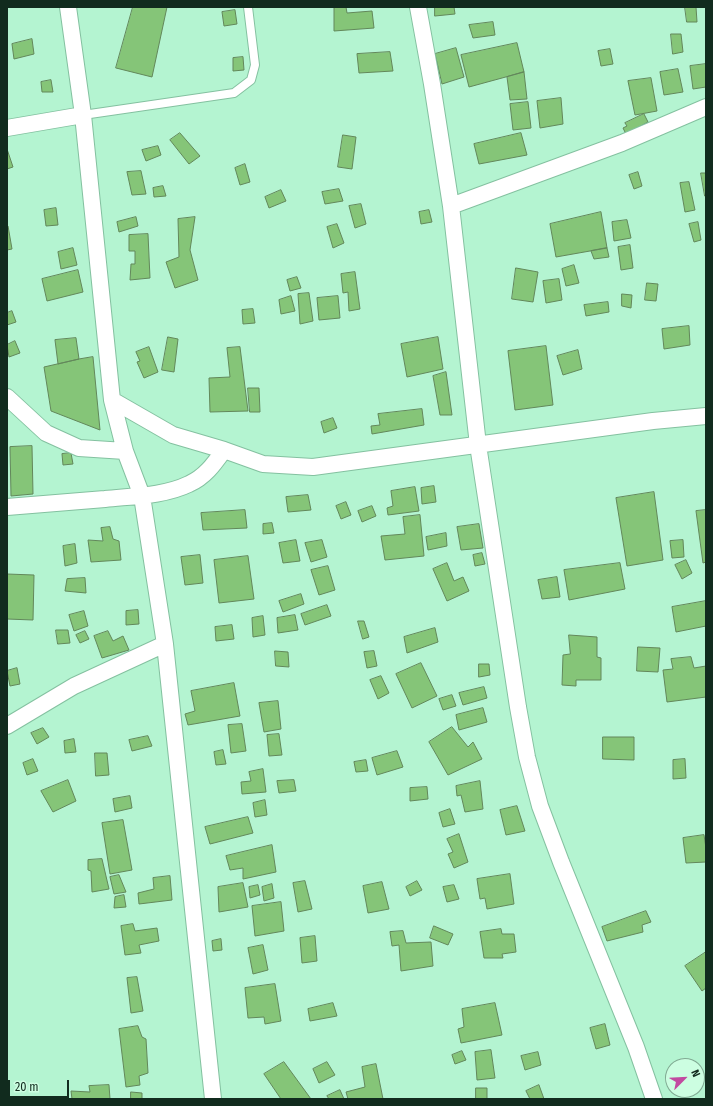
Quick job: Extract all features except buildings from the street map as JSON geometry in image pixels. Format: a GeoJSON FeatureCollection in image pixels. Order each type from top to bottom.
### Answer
{"type":"FeatureCollection","features":[{"type":"Feature","properties":{"kind":"street"},"geometry":{"type":"LineString","coordinates":[[68,7],[83,115],[112,400],[125,451],[142,496],[165,644],[213,1099]]}},
{"type":"Feature","properties":{"kind":"street"},"geometry":{"type":"LineString","coordinates":[[418,7],[431,77],[451,206],[478,445],[518,707],[527,756],[540,806],[561,862],[636,1047],[654,1099]]}},
{"type":"Feature","properties":{"kind":"street"},"geometry":{"type":"LineString","coordinates":[[451,206],[622,143],[706,107]]}},
{"type":"Feature","properties":{"kind":"street"},"geometry":{"type":"LineString","coordinates":[[7,128],[83,115]]}},
{"type":"Feature","properties":{"kind":"street"},"geometry":{"type":"LineString","coordinates":[[7,397],[46,433],[79,448],[125,451]]}},
{"type":"Feature","properties":{"kind":"street"},"geometry":{"type":"LineString","coordinates":[[112,400],[173,435],[224,450],[263,464],[313,467],[653,420],[706,416]]}},
{"type":"Feature","properties":{"kind":"street"},"geometry":{"type":"LineString","coordinates":[[7,507],[142,496],[173,490],[190,484],[204,475],[212,468],[224,450]]}},
{"type":"Feature","properties":{"kind":"street"},"geometry":{"type":"LineString","coordinates":[[7,726],[74,686],[165,644]]}},
{"type":"Feature","properties":{"kind":"lane"},"geometry":{"type":"LineString","coordinates":[[83,115],[234,93],[252,80],[255,65],[248,7]]}}]}
